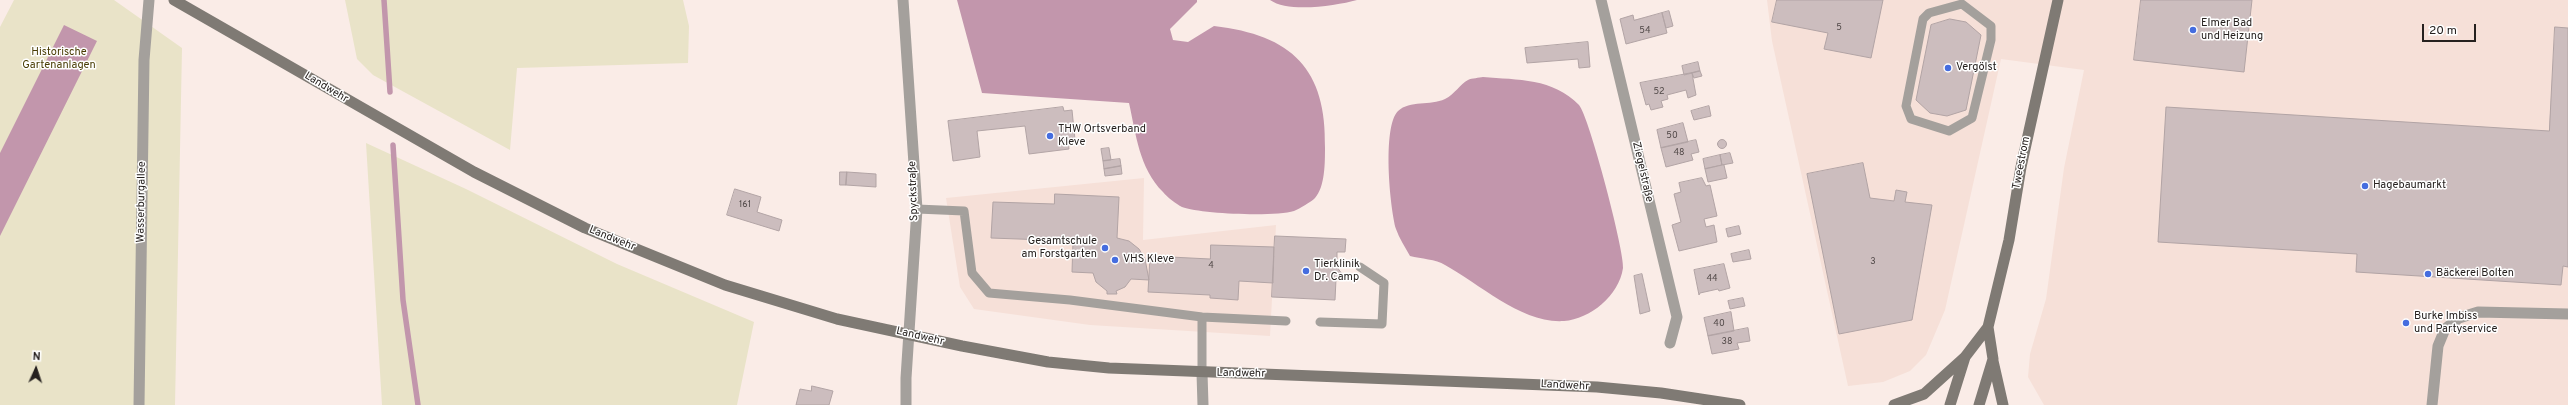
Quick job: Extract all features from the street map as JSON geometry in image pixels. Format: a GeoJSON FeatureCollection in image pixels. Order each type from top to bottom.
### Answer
{"type":"FeatureCollection","features":[{"type":"Feature","properties":{"kind":"main road","name":"Landwehr"},"geometry":{"type":"LineString","coordinates":[[174,0],[474,172],[585,228],[725,286],[837,319],[1048,362],[1109,368],[1202,373],[1356,376],[1597,387],[1661,393],[1740,405]]}},
{"type":"Feature","properties":{"kind":"main road","name":"Tweestrom"},"geometry":{"type":"LineString","coordinates":[[1979,405],[1993,359],[1988,327],[2009,240],[2021,167],[2058,0]]}},
{"type":"Feature","properties":{"kind":"main road","name":"Tweestrom"},"geometry":{"type":"LineString","coordinates":[[1950,405],[1965,357],[1988,327]]}},
{"type":"Feature","properties":{"kind":"main road"},"geometry":{"type":"LineString","coordinates":[[1894,405],[1924,394],[1965,357]]}},
{"type":"Feature","properties":{"kind":"main road"},"geometry":{"type":"LineString","coordinates":[[1993,359],[2003,405]]}},
{"type":"Feature","properties":{"kind":"street","name":"Wasserburgallee"},"geometry":{"type":"LineString","coordinates":[[139,405],[144,68],[149,0]]}},
{"type":"Feature","properties":{"kind":"street","name":"Spyckstraße"},"geometry":{"type":"LineString","coordinates":[[903,0],[917,209],[906,405]]}},
{"type":"Feature","properties":{"kind":"street","name":"Ziegelstraße"},"geometry":{"type":"LineString","coordinates":[[1602,0],[1677,316],[1670,344]]}},
{"type":"Feature","properties":{"kind":"street"},"geometry":{"type":"LineString","coordinates":[[2432,405],[2438,346],[2446,329],[2459,318],[2478,312],[2568,314]]}},
{"type":"Feature","properties":{"kind":"street"},"geometry":{"type":"LineString","coordinates":[[1202,373],[1203,405]]}},
{"type":"Feature","properties":{"kind":"lane"},"geometry":{"type":"LineString","coordinates":[[1962,2],[1991,26],[1991,40],[1972,118],[1949,131],[1911,119],[1906,106],[1923,19],[1929,13],[1962,2]]}},
{"type":"Feature","properties":{"kind":"lane"},"geometry":{"type":"LineString","coordinates":[[917,209],[964,211],[972,273],[989,293],[1084,302],[1202,317],[1286,321]]}},
{"type":"Feature","properties":{"kind":"lane"},"geometry":{"type":"LineString","coordinates":[[1320,322],[1382,324],[1384,283],[1360,267]]}},
{"type":"Feature","properties":{"kind":"lane"},"geometry":{"type":"LineString","coordinates":[[1202,317],[1202,373]]}},
{"type":"Feature","properties":{"kind":"shaded area"},"geometry":{"type":"Polygon","coordinates":[[[957,0],[1197,0],[1197,2],[1170,29],[1173,40],[1188,42],[1214,26],[1241,31],[1265,38],[1284,48],[1300,61],[1311,77],[1319,97],[1324,120],[1325,148],[1323,181],[1321,188],[1313,200],[1294,211],[1284,213],[1220,213],[1182,207],[1165,194],[1155,183],[1149,172],[1140,150],[1129,103],[982,93],[957,0]]]}},
{"type":"Feature","properties":{"kind":"shaded area"},"geometry":{"type":"Polygon","coordinates":[[[1270,0],[1357,0],[1325,6],[1300,7],[1278,4],[1270,0]]]}},
{"type":"Feature","properties":{"kind":"shaded area"},"geometry":{"type":"Polygon","coordinates":[[[1767,0],[2568,0],[2568,405],[2044,405],[2028,377],[2030,354],[2046,299],[2064,168],[2084,70],[2001,59],[1945,310],[1926,355],[1910,371],[1883,382],[1848,386],[1772,41],[1767,0]]]}},
{"type":"Feature","properties":{"kind":"shaded area"},"geometry":{"type":"Polygon","coordinates":[[[64,25],[97,41],[0,236],[0,153],[64,25]]]}},
{"type":"Feature","properties":{"kind":"shaded area"},"geometry":{"type":"Polygon","coordinates":[[[1483,77],[1522,80],[1546,85],[1569,96],[1579,105],[1584,115],[1598,157],[1613,213],[1623,268],[1616,288],[1609,297],[1593,311],[1584,316],[1564,321],[1548,320],[1517,310],[1441,263],[1410,256],[1397,232],[1392,204],[1389,168],[1390,133],[1393,120],[1398,111],[1408,105],[1445,99],[1468,80],[1483,77]]]}},
{"type":"Feature","properties":{"kind":"shaded area","name":"VHS Kleve"},"geometry":{"type":"Polygon","coordinates":[[[1144,178],[1143,240],[1276,225],[1270,336],[1090,325],[974,309],[960,287],[946,198],[1144,178]]]}},
{"type":"Feature","properties":{"kind":"green space","name":"Historische Gartenanlagen"},"geometry":{"type":"Polygon","coordinates":[[[14,0],[114,0],[182,48],[175,405],[0,405],[0,27],[14,0]]]}},
{"type":"Feature","properties":{"kind":"green space"},"geometry":{"type":"Polygon","coordinates":[[[345,0],[683,0],[689,26],[688,63],[517,68],[510,150],[373,75],[357,59],[345,0]]]}},
{"type":"Feature","properties":{"kind":"green space"},"geometry":{"type":"Polygon","coordinates":[[[366,143],[466,189],[617,264],[754,322],[737,405],[382,405],[366,143]]]}},
{"type":"Feature","properties":{"kind":"building"},"geometry":{"type":"Polygon","coordinates":[[[1777,0],[1883,0],[1871,58],[1824,49],[1828,33],[1772,22],[1777,0]]]}},
{"type":"Feature","properties":{"kind":"building","name":"Elmer Bad und Heizung"},"geometry":{"type":"Polygon","coordinates":[[[2141,0],[2252,0],[2244,72],[2134,60],[2141,0]]]}},
{"type":"Feature","properties":{"kind":"building"},"geometry":{"type":"Polygon","coordinates":[[[1669,11],[1673,26],[1666,28],[1662,13],[1669,11]]]}},
{"type":"Feature","properties":{"kind":"building"},"geometry":{"type":"Polygon","coordinates":[[[1662,13],[1667,33],[1626,44],[1620,19],[1633,15],[1634,20],[1662,13]]]}},
{"type":"Feature","properties":{"kind":"building","name":"Vergölst"},"geometry":{"type":"Polygon","coordinates":[[[1950,19],[1966,22],[1981,35],[1966,110],[1947,116],[1930,113],[1916,100],[1931,25],[1950,19]]]}},
{"type":"Feature","properties":{"kind":"building","name":"Hagebaumarkt"},"geometry":{"type":"Polygon","coordinates":[[[2555,27],[2568,28],[2568,267],[2563,266],[2561,285],[2356,272],[2357,254],[2158,242],[2166,107],[2549,131],[2555,27]]]}},
{"type":"Feature","properties":{"kind":"building"},"geometry":{"type":"Polygon","coordinates":[[[1588,42],[1590,67],[1579,68],[1578,59],[1527,63],[1525,48],[1588,42]]]}},
{"type":"Feature","properties":{"kind":"building"},"geometry":{"type":"Polygon","coordinates":[[[1698,62],[1700,71],[1684,75],[1682,66],[1698,62]]]}},
{"type":"Feature","properties":{"kind":"building"},"geometry":{"type":"Polygon","coordinates":[[[1700,71],[1702,76],[1694,78],[1692,73],[1700,71]]]}},
{"type":"Feature","properties":{"kind":"building"},"geometry":{"type":"Polygon","coordinates":[[[1692,73],[1696,95],[1688,98],[1686,90],[1667,95],[1668,99],[1661,101],[1663,107],[1651,110],[1649,104],[1646,105],[1640,83],[1692,73]]]}},
{"type":"Feature","properties":{"kind":"building"},"geometry":{"type":"Polygon","coordinates":[[[1709,106],[1711,116],[1694,120],[1691,111],[1709,106]]]}},
{"type":"Feature","properties":{"kind":"building","name":"THW Ortsverband Kleve"},"geometry":{"type":"Polygon","coordinates":[[[1063,107],[1064,111],[1072,110],[1075,140],[1068,141],[1069,149],[1029,154],[1025,126],[977,131],[980,157],[953,161],[948,121],[1063,107]]]}},
{"type":"Feature","properties":{"kind":"building"},"geometry":{"type":"Polygon","coordinates":[[[1683,123],[1688,142],[1661,148],[1657,130],[1683,123]]]}},
{"type":"Feature","properties":{"kind":"building"},"geometry":{"type":"Polygon","coordinates":[[[1722,139],[1727,144],[1722,149],[1717,144],[1722,139]]]}},
{"type":"Feature","properties":{"kind":"building"},"geometry":{"type":"Polygon","coordinates":[[[1696,140],[1699,152],[1691,154],[1693,160],[1666,167],[1661,148],[1696,140]]]}},
{"type":"Feature","properties":{"kind":"building"},"geometry":{"type":"Polygon","coordinates":[[[1109,148],[1111,160],[1103,161],[1101,149],[1109,148]]]}},
{"type":"Feature","properties":{"kind":"building"},"geometry":{"type":"Polygon","coordinates":[[[1730,153],[1733,163],[1722,165],[1720,155],[1730,153]]]}},
{"type":"Feature","properties":{"kind":"building"},"geometry":{"type":"Polygon","coordinates":[[[1720,155],[1722,165],[1705,169],[1703,159],[1720,155]]]}},
{"type":"Feature","properties":{"kind":"building"},"geometry":{"type":"Polygon","coordinates":[[[1120,159],[1121,166],[1104,169],[1103,161],[1120,159]]]}},
{"type":"Feature","properties":{"kind":"building"},"geometry":{"type":"Polygon","coordinates":[[[1863,163],[1870,198],[1894,201],[1896,190],[1907,192],[1905,202],[1932,205],[1912,320],[1839,334],[1807,174],[1863,163]]]}},
{"type":"Feature","properties":{"kind":"building"},"geometry":{"type":"Polygon","coordinates":[[[1724,165],[1727,178],[1708,182],[1705,169],[1724,165]]]}},
{"type":"Feature","properties":{"kind":"building"},"geometry":{"type":"Polygon","coordinates":[[[1121,166],[1122,174],[1105,176],[1104,169],[1121,166]]]}},
{"type":"Feature","properties":{"kind":"building"},"geometry":{"type":"Polygon","coordinates":[[[840,172],[847,172],[846,185],[840,185],[840,172]]]}},
{"type":"Feature","properties":{"kind":"building"},"geometry":{"type":"Polygon","coordinates":[[[847,172],[876,174],[876,187],[846,185],[847,172]]]}},
{"type":"Feature","properties":{"kind":"building"},"geometry":{"type":"Polygon","coordinates":[[[1702,178],[1706,186],[1710,185],[1717,216],[1704,219],[1706,227],[1714,225],[1717,242],[1679,251],[1672,225],[1681,222],[1674,194],[1681,192],[1679,183],[1702,178]]]}},
{"type":"Feature","properties":{"kind":"building"},"geometry":{"type":"Polygon","coordinates":[[[735,189],[761,197],[757,212],[782,220],[779,231],[727,215],[735,189]]]}},
{"type":"Feature","properties":{"kind":"building","name":"Gesamtschule am Forstgarten"},"geometry":{"type":"Polygon","coordinates":[[[1055,194],[1119,197],[1117,238],[1129,241],[1139,249],[1145,259],[1149,280],[1131,279],[1125,287],[1116,291],[1117,294],[1107,294],[1107,291],[1096,282],[1093,273],[1072,272],[1073,241],[991,238],[993,202],[1054,204],[1055,194]]]}},
{"type":"Feature","properties":{"kind":"building"},"geometry":{"type":"Polygon","coordinates":[[[1739,226],[1741,234],[1728,237],[1726,229],[1739,226]]]}},
{"type":"Feature","properties":{"kind":"building","name":"Tierklinik Dr. Camp"},"geometry":{"type":"Polygon","coordinates":[[[1275,236],[1346,239],[1345,252],[1337,252],[1337,267],[1342,274],[1336,279],[1335,300],[1272,297],[1275,236]]]}},
{"type":"Feature","properties":{"kind":"building"},"geometry":{"type":"Polygon","coordinates":[[[1211,245],[1274,247],[1273,283],[1239,281],[1238,300],[1210,298],[1210,295],[1148,292],[1150,256],[1210,259],[1211,245]]]}},
{"type":"Feature","properties":{"kind":"building"},"geometry":{"type":"Polygon","coordinates":[[[1749,250],[1751,259],[1733,262],[1731,254],[1749,250]]]}},
{"type":"Feature","properties":{"kind":"building"},"geometry":{"type":"Polygon","coordinates":[[[1724,264],[1730,288],[1700,293],[1699,295],[1694,270],[1724,264]]]}},
{"type":"Feature","properties":{"kind":"building"},"geometry":{"type":"Polygon","coordinates":[[[1642,274],[1650,311],[1640,314],[1634,276],[1642,274]]]}},
{"type":"Feature","properties":{"kind":"building"},"geometry":{"type":"Polygon","coordinates":[[[1743,298],[1745,306],[1730,309],[1728,301],[1743,298]]]}},
{"type":"Feature","properties":{"kind":"building"},"geometry":{"type":"Polygon","coordinates":[[[1731,312],[1734,331],[1708,336],[1704,318],[1731,312]]]}},
{"type":"Feature","properties":{"kind":"building"},"geometry":{"type":"Polygon","coordinates":[[[1748,328],[1750,341],[1737,343],[1739,349],[1712,354],[1708,336],[1748,328]]]}},
{"type":"Feature","properties":{"kind":"building"},"geometry":{"type":"Polygon","coordinates":[[[812,386],[833,391],[829,405],[796,405],[800,389],[811,391],[812,386]]]}},
{"type":"Feature","properties":{"kind":"waterway"},"geometry":{"type":"LineString","coordinates":[[384,0],[390,92]]}},
{"type":"Feature","properties":{"kind":"waterway"},"geometry":{"type":"LineString","coordinates":[[393,145],[403,300],[418,405]]}},
{"type":"Feature","properties":{"kind":"place","name":"Elmer Bad und Heizung"},"geometry":{"type":"Point","coordinates":[2193,30]}},
{"type":"Feature","properties":{"kind":"place","name":"Vergölst"},"geometry":{"type":"Point","coordinates":[1948,68]}},
{"type":"Feature","properties":{"kind":"place","name":"THW Ortsverband Kleve"},"geometry":{"type":"Point","coordinates":[1050,136]}},
{"type":"Feature","properties":{"kind":"place","name":"Hagebaumarkt"},"geometry":{"type":"Point","coordinates":[2365,186]}},
{"type":"Feature","properties":{"kind":"place","name":"Gesamtschule am Forstgarten"},"geometry":{"type":"Point","coordinates":[1105,248]}},
{"type":"Feature","properties":{"kind":"place","name":"VHS Kleve"},"geometry":{"type":"Point","coordinates":[1115,260]}},
{"type":"Feature","properties":{"kind":"place","name":"Tierklinik Dr. Camp"},"geometry":{"type":"Point","coordinates":[1306,271]}},
{"type":"Feature","properties":{"kind":"place","name":"Bäckerei Bolten"},"geometry":{"type":"Point","coordinates":[2428,274]}},
{"type":"Feature","properties":{"kind":"place","name":"Burke Imbiss und Partyservice"},"geometry":{"type":"Point","coordinates":[2406,323]}}]}
